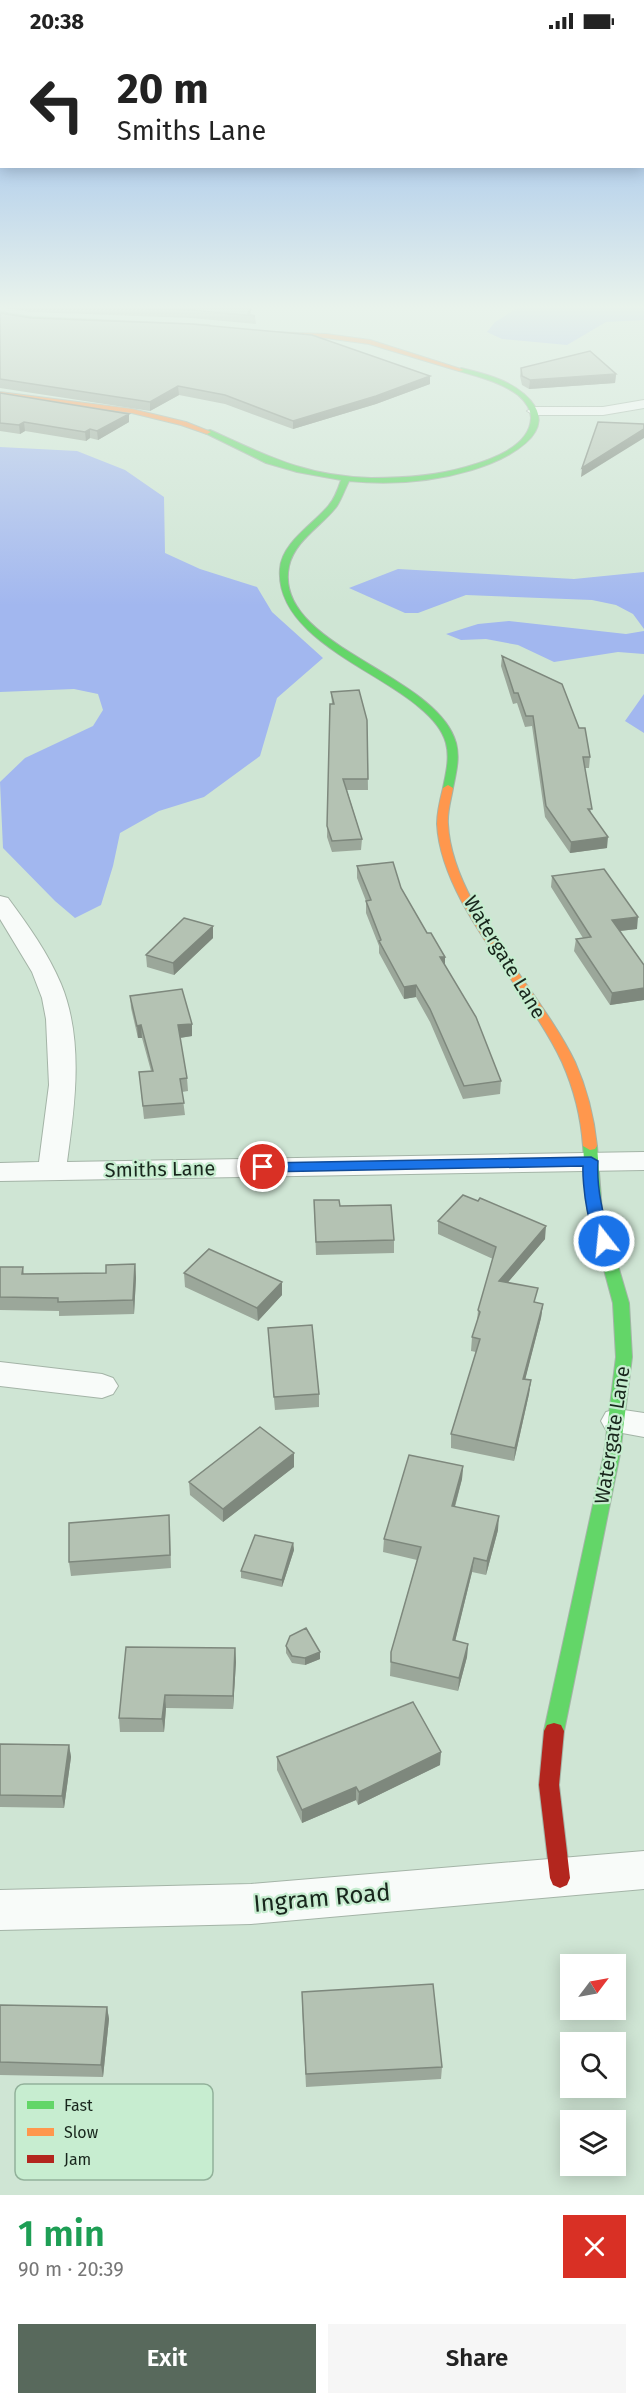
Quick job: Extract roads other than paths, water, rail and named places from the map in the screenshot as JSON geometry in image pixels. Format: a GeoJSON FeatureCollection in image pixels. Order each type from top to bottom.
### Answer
{"type":"FeatureCollection","features":[{"type":"Feature","properties":{"kind":"street"},"geometry":{"type":"LineString","coordinates":[[72,405],[181,423],[220,436],[270,462],[314,474],[346,479],[412,478],[459,470],[491,460],[515,449],[529,438],[534,428],[534,411],[531,405]]}},
{"type":"Feature","properties":{"kind":"street"},"geometry":{"type":"LineString","coordinates":[[534,411],[603,411],[635,405]]}},
{"type":"Feature","properties":{"kind":"street","name":"Watergate Lane"},"geometry":{"type":"LineString","coordinates":[[346,479],[332,507],[312,525],[292,549],[285,564],[283,578],[285,589],[300,616],[316,632],[413,697],[440,720],[449,734],[454,748],[443,811],[446,847],[456,874],[480,920],[562,1050],[580,1098],[590,1140],[590,1173],[597,1220],[621,1302],[630,1423],[610,1472],[571,1636],[550,1758],[549,1806],[560,1878]]}},
{"type":"Feature","properties":{"kind":"street"},"geometry":{"type":"LineString","coordinates":[[0,903],[21,932],[44,973],[54,999],[61,1038],[62,1090],[52,1171]]}},
{"type":"Feature","properties":{"kind":"street","name":"Smiths Lane"},"geometry":{"type":"LineString","coordinates":[[0,1172],[644,1161]]}},
{"type":"Feature","properties":{"kind":"street"},"geometry":{"type":"LineString","coordinates":[[0,1374],[102,1386]]}},
{"type":"Feature","properties":{"kind":"street","name":"Ingram Road"},"geometry":{"type":"LineString","coordinates":[[0,1910],[251,1904],[644,1870]]}},
{"type":"Feature","properties":{"kind":"water"},"geometry":{"type":"Polygon","coordinates":[[[0,447],[77,451],[125,470],[164,497],[165,553],[200,569],[257,587],[272,612],[323,658],[277,698],[260,756],[204,797],[159,811],[120,833],[101,905],[75,918],[3,848],[0,782],[25,758],[93,726],[103,710],[98,694],[74,689],[0,692],[0,447]]]}},
{"type":"Feature","properties":{"kind":"water"},"geometry":{"type":"Polygon","coordinates":[[[398,569],[574,579],[644,572],[644,629],[633,614],[616,605],[592,600],[466,595],[418,613],[405,613],[349,588],[398,569]]]}},
{"type":"Feature","properties":{"kind":"water"},"geometry":{"type":"Polygon","coordinates":[[[509,621],[626,634],[644,631],[644,654],[618,652],[554,662],[518,645],[486,639],[461,640],[446,634],[478,624],[509,621]]]}},
{"type":"Feature","properties":{"kind":"water"},"geometry":{"type":"Polygon","coordinates":[[[644,694],[644,733],[625,721],[644,694]]]}}]}
